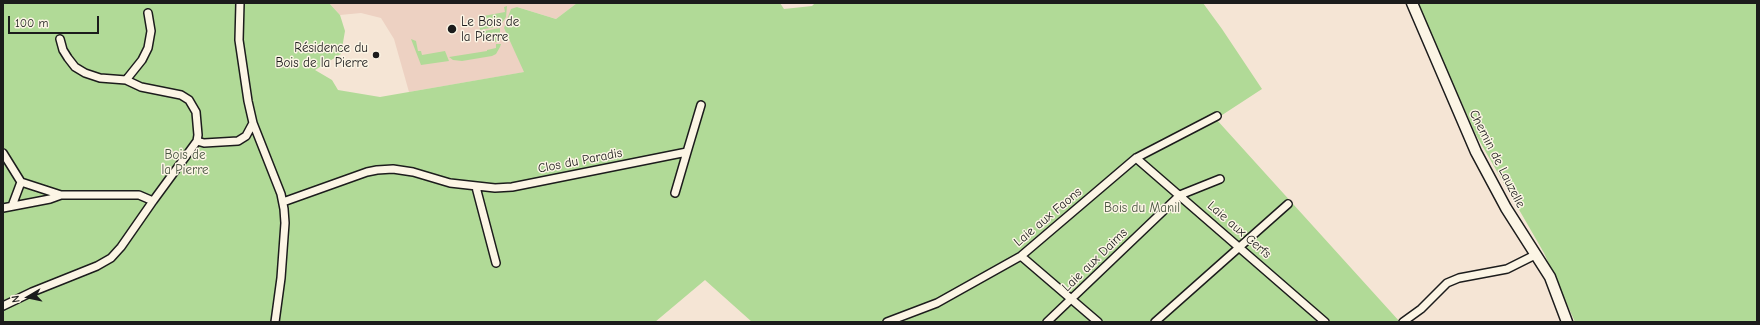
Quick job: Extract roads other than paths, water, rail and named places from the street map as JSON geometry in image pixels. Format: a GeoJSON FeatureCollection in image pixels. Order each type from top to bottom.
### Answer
{"type":"FeatureCollection","features":[{"type":"Feature","properties":{"kind":"street"},"geometry":{"type":"LineString","coordinates":[[240,3],[241,54],[247,97],[253,123],[283,202],[285,223],[276,322]]}},
{"type":"Feature","properties":{"kind":"street","name":"Chemin de Lauzelle"},"geometry":{"type":"LineString","coordinates":[[1412,3],[1476,152],[1503,203],[1555,287],[1567,322]]}},
{"type":"Feature","properties":{"kind":"street"},"geometry":{"type":"LineString","coordinates":[[126,80],[142,60],[148,48],[151,31],[148,14]]}},
{"type":"Feature","properties":{"kind":"street"},"geometry":{"type":"LineString","coordinates":[[3,306],[26,294],[97,266],[111,258],[121,247],[197,141],[198,135],[196,112],[189,100],[179,94],[141,87],[126,80],[95,77],[82,72],[68,58],[63,50],[60,39]]}},
{"type":"Feature","properties":{"kind":"street"},"geometry":{"type":"LineString","coordinates":[[676,193],[701,105]]}},
{"type":"Feature","properties":{"kind":"street","name":"Laie aux Faons"},"geometry":{"type":"LineString","coordinates":[[887,322],[937,303],[1021,256],[1136,158],[1217,116]]}},
{"type":"Feature","properties":{"kind":"street"},"geometry":{"type":"LineString","coordinates":[[197,141],[204,143],[238,141],[246,136],[253,123]]}},
{"type":"Feature","properties":{"kind":"street","name":"Clos du Paradis"},"geometry":{"type":"LineString","coordinates":[[283,202],[367,172],[377,170],[393,169],[413,172],[450,183],[476,187],[512,187],[687,152]]}},
{"type":"Feature","properties":{"kind":"street"},"geometry":{"type":"LineString","coordinates":[[3,153],[21,182],[61,195],[140,195],[153,201]]}},
{"type":"Feature","properties":{"kind":"street","name":"Laie aux Cerfs"},"geometry":{"type":"LineString","coordinates":[[1136,158],[1325,322]]}},
{"type":"Feature","properties":{"kind":"street","name":"Laie aux Daims"},"geometry":{"type":"LineString","coordinates":[[1047,322],[1180,195],[1220,179]]}},
{"type":"Feature","properties":{"kind":"street"},"geometry":{"type":"LineString","coordinates":[[12,206],[21,182]]}},
{"type":"Feature","properties":{"kind":"street"},"geometry":{"type":"LineString","coordinates":[[476,187],[496,263]]}},
{"type":"Feature","properties":{"kind":"street"},"geometry":{"type":"LineString","coordinates":[[3,208],[50,199],[61,195]]}},
{"type":"Feature","properties":{"kind":"street"},"geometry":{"type":"LineString","coordinates":[[1155,322],[1288,204]]}},
{"type":"Feature","properties":{"kind":"street"},"geometry":{"type":"LineString","coordinates":[[1403,322],[1417,312],[1447,283],[1459,278],[1507,269],[1535,254]]}},
{"type":"Feature","properties":{"kind":"street"},"geometry":{"type":"LineString","coordinates":[[1021,256],[1098,322]]}},
{"type":"Feature","properties":{"kind":"place","name":"Le Bois de la Pierre"},"geometry":{"type":"Point","coordinates":[452,29]}},
{"type":"Feature","properties":{"kind":"place","name":"Résidence du Bois de la Pierre"},"geometry":{"type":"Point","coordinates":[376,55]}},
{"type":"Feature","properties":{"kind":"park label","name":"Bois de la Pierre"},"geometry":{"type":"Point","coordinates":[185,162]}},
{"type":"Feature","properties":{"kind":"park label","name":"Bois du Manil"},"geometry":{"type":"Point","coordinates":[1142,208]}}]}
